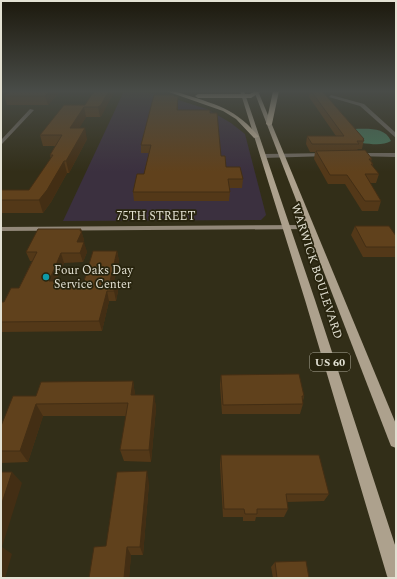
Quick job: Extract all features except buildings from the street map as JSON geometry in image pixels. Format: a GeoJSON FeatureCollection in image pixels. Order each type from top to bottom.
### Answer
{"type":"FeatureCollection","features":[{"type":"Feature","properties":{"kind":"highway"},"geometry":{"type":"LineString","coordinates":[[238,118],[256,137]]}},
{"type":"Feature","properties":{"kind":"highway"},"geometry":{"type":"LineString","coordinates":[[269,124],[270,118]]}},
{"type":"Feature","properties":{"kind":"main road","name":"WARWICK BOULEVARD"},"geometry":{"type":"LineString","coordinates":[[250,118],[287,227],[396,576]]}},
{"type":"Feature","properties":{"kind":"main road","name":"WARWICK BOULEVARD"},"geometry":{"type":"LineString","coordinates":[[267,118],[396,441]]}},
{"type":"Feature","properties":{"kind":"street"},"geometry":{"type":"LineString","coordinates":[[1,143],[24,118]]}},
{"type":"Feature","properties":{"kind":"street"},"geometry":{"type":"LineString","coordinates":[[377,118],[396,136]]}},
{"type":"Feature","properties":{"kind":"street"},"geometry":{"type":"LineString","coordinates":[[263,156],[336,155]]}},
{"type":"Feature","properties":{"kind":"street"},"geometry":{"type":"LineString","coordinates":[[350,155],[396,155]]}},
{"type":"Feature","properties":{"kind":"street","name":"75TH STREET"},"geometry":{"type":"LineString","coordinates":[[1,229],[310,227]]}},
{"type":"Feature","properties":{"kind":"shaded area"},"geometry":{"type":"Polygon","coordinates":[[[111,118],[222,118],[231,123],[245,134],[266,215],[261,220],[63,221],[111,118]]]}},
{"type":"Feature","properties":{"kind":"green space"},"geometry":{"type":"Polygon","coordinates":[[[352,129],[374,129],[384,133],[391,141],[381,144],[362,143],[352,129]]]}},
{"type":"Feature","properties":{"kind":"place","name":"Four Oaks Day Service Center"},"geometry":{"type":"Point","coordinates":[46,277]}}]}
